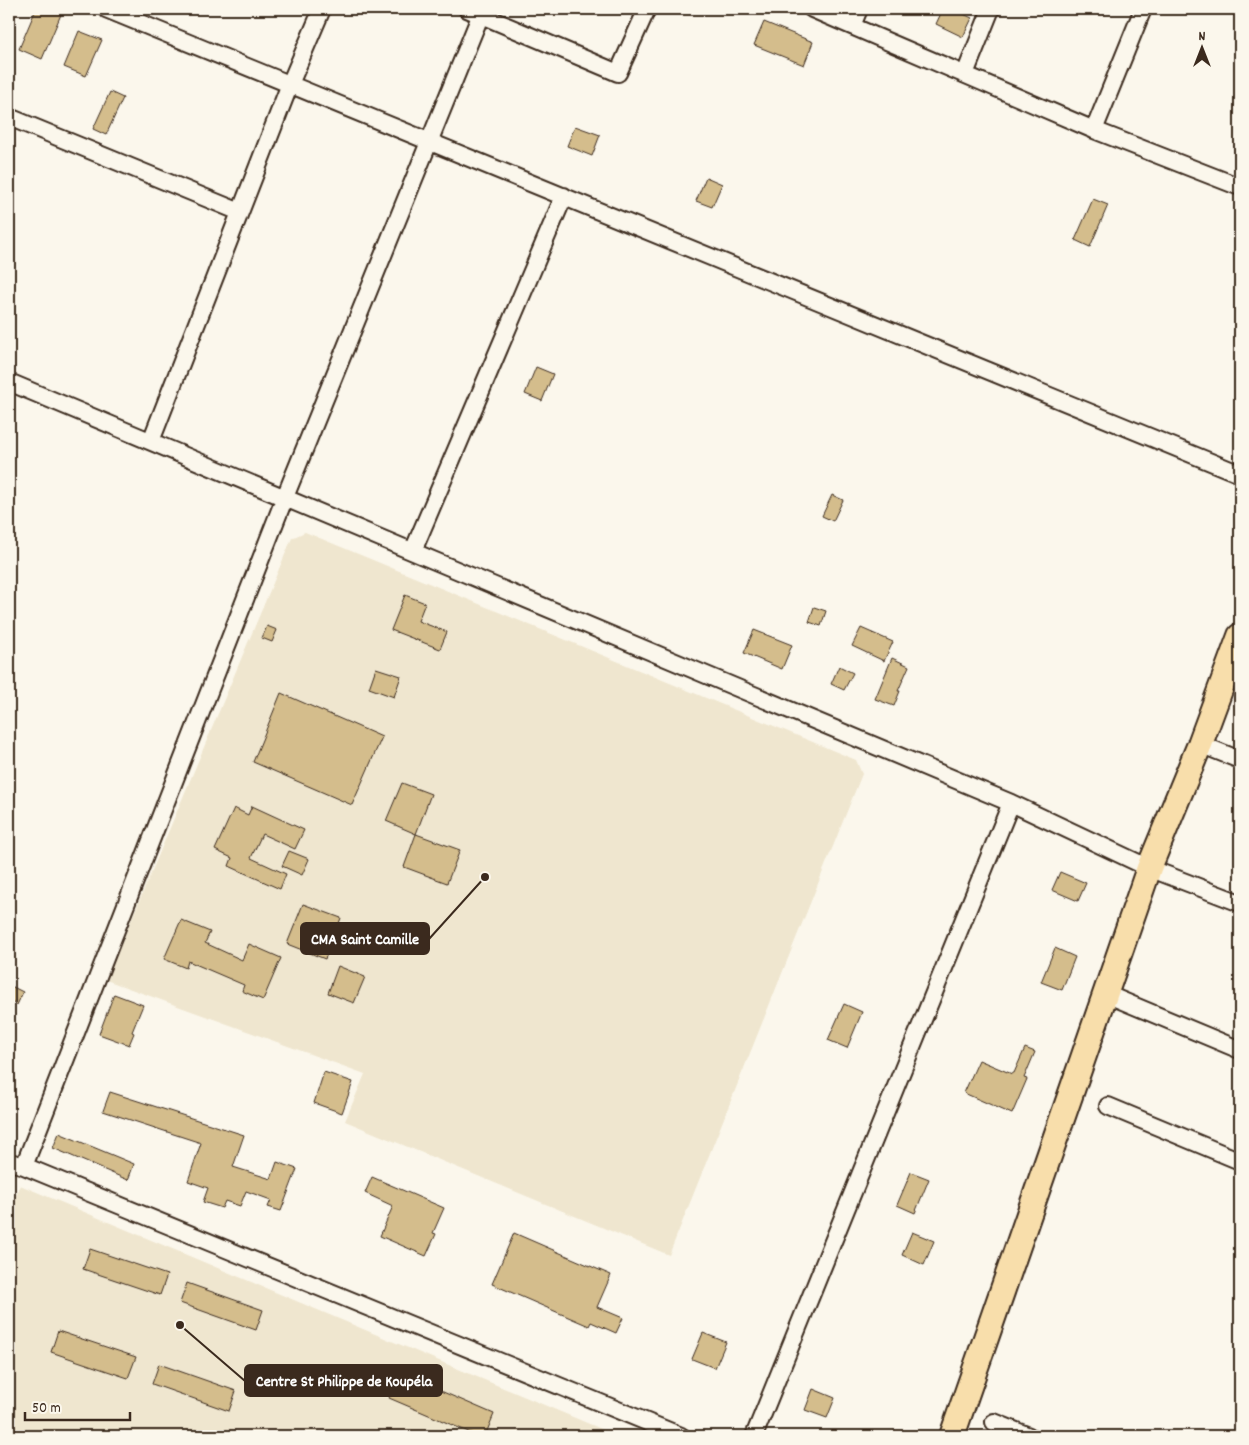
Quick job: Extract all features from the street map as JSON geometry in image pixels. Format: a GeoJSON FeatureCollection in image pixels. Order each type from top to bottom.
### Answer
{"type":"FeatureCollection","features":[{"type":"Feature","properties":{"kind":"highway"},"geometry":{"type":"LineString","coordinates":[[952,1436],[1150,868],[1200,744],[1240,636]]}},
{"type":"Feature","properties":{"kind":"street"},"geometry":{"type":"LineString","coordinates":[[106,9],[1240,474]]}},
{"type":"Feature","properties":{"kind":"street"},"geometry":{"type":"LineString","coordinates":[[151,441],[290,84],[322,9]]}},
{"type":"Feature","properties":{"kind":"street"},"geometry":{"type":"LineString","coordinates":[[647,9],[618,73],[477,11],[429,141],[17,1164],[681,1436]]}},
{"type":"Feature","properties":{"kind":"street"},"geometry":{"type":"LineString","coordinates":[[812,9],[1094,130],[1240,187]]}},
{"type":"Feature","properties":{"kind":"street"},"geometry":{"type":"LineString","coordinates":[[852,26],[859,9]]}},
{"type":"Feature","properties":{"kind":"street"},"geometry":{"type":"LineString","coordinates":[[965,74],[991,9]]}},
{"type":"Feature","properties":{"kind":"street"},"geometry":{"type":"LineString","coordinates":[[1094,130],[1143,9]]}},
{"type":"Feature","properties":{"kind":"street"},"geometry":{"type":"LineString","coordinates":[[9,117],[240,212]]}},
{"type":"Feature","properties":{"kind":"street"},"geometry":{"type":"LineString","coordinates":[[413,551],[564,196]]}},
{"type":"Feature","properties":{"kind":"street"},"geometry":{"type":"LineString","coordinates":[[9,382],[1011,803],[1150,868],[1240,903]]}},
{"type":"Feature","properties":{"kind":"street"},"geometry":{"type":"LineString","coordinates":[[1200,744],[1240,760]]}},
{"type":"Feature","properties":{"kind":"street"},"geometry":{"type":"LineString","coordinates":[[754,1436],[1011,803]]}},
{"type":"Feature","properties":{"kind":"street"},"geometry":{"type":"LineString","coordinates":[[1106,994],[1240,1050]]}},
{"type":"Feature","properties":{"kind":"street"},"geometry":{"type":"LineString","coordinates":[[1108,1106],[1240,1161]]}},
{"type":"Feature","properties":{"kind":"street"},"geometry":{"type":"LineString","coordinates":[[994,1422],[1029,1436]]}},
{"type":"Feature","properties":{"kind":"shaded area"},"geometry":{"type":"Polygon","coordinates":[[[305,532],[856,760],[862,774],[669,1255],[345,1121],[365,1074],[106,980],[292,538],[305,532]]]}},
{"type":"Feature","properties":{"kind":"shaded area"},"geometry":{"type":"Polygon","coordinates":[[[20,1185],[618,1436],[9,1436],[9,1213],[20,1185]]]}},
{"type":"Feature","properties":{"kind":"building"},"geometry":{"type":"Polygon","coordinates":[[[36,9],[54,9],[62,12],[42,59],[19,49],[36,9]]]}},
{"type":"Feature","properties":{"kind":"building"},"geometry":{"type":"Polygon","coordinates":[[[943,9],[953,9],[972,18],[963,37],[936,24],[943,9]]]}},
{"type":"Feature","properties":{"kind":"building"},"geometry":{"type":"Polygon","coordinates":[[[764,22],[813,42],[804,65],[754,45],[764,22]]]}},
{"type":"Feature","properties":{"kind":"building"},"geometry":{"type":"Polygon","coordinates":[[[79,31],[102,40],[86,76],[64,67],[79,31]]]}},
{"type":"Feature","properties":{"kind":"building"},"geometry":{"type":"Polygon","coordinates":[[[110,92],[123,98],[106,135],[93,129],[110,92]]]}},
{"type":"Feature","properties":{"kind":"building"},"geometry":{"type":"Polygon","coordinates":[[[575,126],[600,135],[592,156],[567,146],[575,126]]]}},
{"type":"Feature","properties":{"kind":"building"},"geometry":{"type":"Polygon","coordinates":[[[706,177],[722,184],[712,207],[696,201],[706,177]]]}},
{"type":"Feature","properties":{"kind":"building"},"geometry":{"type":"Polygon","coordinates":[[[1093,199],[1108,205],[1090,247],[1075,240],[1093,199]]]}},
{"type":"Feature","properties":{"kind":"building"},"geometry":{"type":"Polygon","coordinates":[[[536,367],[553,374],[542,401],[525,394],[536,367]]]}},
{"type":"Feature","properties":{"kind":"building"},"geometry":{"type":"Polygon","coordinates":[[[832,495],[843,500],[833,521],[822,516],[832,495]]]}},
{"type":"Feature","properties":{"kind":"building"},"geometry":{"type":"Polygon","coordinates":[[[405,595],[425,603],[418,621],[447,632],[440,649],[391,630],[405,595]]]}},
{"type":"Feature","properties":{"kind":"building"},"geometry":{"type":"Polygon","coordinates":[[[814,607],[826,611],[821,626],[809,622],[814,607]]]}},
{"type":"Feature","properties":{"kind":"building"},"geometry":{"type":"Polygon","coordinates":[[[267,626],[277,630],[272,642],[262,638],[267,626]]]}},
{"type":"Feature","properties":{"kind":"building"},"geometry":{"type":"Polygon","coordinates":[[[861,628],[893,642],[884,661],[852,646],[861,628]]]}},
{"type":"Feature","properties":{"kind":"building"},"geometry":{"type":"Polygon","coordinates":[[[754,630],[792,645],[782,669],[744,653],[754,630]]]}},
{"type":"Feature","properties":{"kind":"building"},"geometry":{"type":"Polygon","coordinates":[[[892,658],[909,666],[898,691],[900,691],[894,706],[875,699],[892,658]]]}},
{"type":"Feature","properties":{"kind":"building"},"geometry":{"type":"Polygon","coordinates":[[[839,666],[853,673],[844,690],[831,684],[839,666]]]}},
{"type":"Feature","properties":{"kind":"building"},"geometry":{"type":"Polygon","coordinates":[[[376,668],[401,676],[394,697],[369,688],[376,668]]]}},
{"type":"Feature","properties":{"kind":"building"},"geometry":{"type":"Polygon","coordinates":[[[281,693],[382,737],[352,805],[253,762],[281,693]]]}},
{"type":"Feature","properties":{"kind":"building"},"geometry":{"type":"Polygon","coordinates":[[[402,783],[431,794],[416,834],[386,821],[402,783]]]}},
{"type":"Feature","properties":{"kind":"building"},"geometry":{"type":"Polygon","coordinates":[[[252,806],[304,830],[295,849],[262,834],[251,858],[286,874],[280,889],[229,866],[232,858],[215,850],[234,808],[248,815],[252,806]]]}},
{"type":"Feature","properties":{"kind":"building"},"geometry":{"type":"Polygon","coordinates":[[[416,834],[460,850],[447,883],[404,867],[416,834]]]}},
{"type":"Feature","properties":{"kind":"building"},"geometry":{"type":"Polygon","coordinates":[[[289,851],[309,859],[302,875],[282,866],[289,851]]]}},
{"type":"Feature","properties":{"kind":"building"},"geometry":{"type":"Polygon","coordinates":[[[1060,872],[1086,883],[1078,901],[1052,890],[1060,872]]]}},
{"type":"Feature","properties":{"kind":"building"},"geometry":{"type":"Polygon","coordinates":[[[303,904],[341,918],[325,959],[287,944],[303,904]]]}},
{"type":"Feature","properties":{"kind":"building"},"geometry":{"type":"Polygon","coordinates":[[[181,920],[210,932],[205,943],[242,960],[249,944],[281,958],[263,1000],[242,991],[244,985],[188,961],[186,968],[164,959],[181,920]]]}},
{"type":"Feature","properties":{"kind":"building"},"geometry":{"type":"Polygon","coordinates":[[[1055,948],[1075,957],[1062,990],[1041,982],[1055,948]]]}},
{"type":"Feature","properties":{"kind":"building"},"geometry":{"type":"Polygon","coordinates":[[[338,966],[365,977],[354,1003],[328,993],[338,966]]]}},
{"type":"Feature","properties":{"kind":"building"},"geometry":{"type":"Polygon","coordinates":[[[9,985],[23,992],[17,1005],[9,1001],[9,985]]]}},
{"type":"Feature","properties":{"kind":"building"},"geometry":{"type":"Polygon","coordinates":[[[114,994],[143,1005],[129,1045],[99,1034],[114,994]]]}},
{"type":"Feature","properties":{"kind":"building"},"geometry":{"type":"Polygon","coordinates":[[[844,1004],[862,1012],[847,1048],[828,1040],[844,1004]]]}},
{"type":"Feature","properties":{"kind":"building"},"geometry":{"type":"Polygon","coordinates":[[[1025,1048],[1035,1052],[1024,1078],[1027,1079],[1012,1114],[964,1093],[979,1060],[1012,1074],[1025,1048]]]}},
{"type":"Feature","properties":{"kind":"building"},"geometry":{"type":"Polygon","coordinates":[[[324,1072],[353,1082],[342,1113],[314,1103],[324,1072]]]}},
{"type":"Feature","properties":{"kind":"building"},"geometry":{"type":"Polygon","coordinates":[[[110,1092],[244,1135],[233,1167],[271,1179],[277,1162],[297,1169],[281,1211],[268,1207],[271,1200],[246,1191],[240,1206],[225,1201],[222,1208],[203,1202],[208,1188],[188,1181],[201,1143],[103,1111],[110,1092]]]}},
{"type":"Feature","properties":{"kind":"building"},"geometry":{"type":"Polygon","coordinates":[[[59,1133],[134,1164],[128,1180],[53,1148],[59,1133]]]}},
{"type":"Feature","properties":{"kind":"building"},"geometry":{"type":"Polygon","coordinates":[[[911,1172],[929,1179],[915,1213],[897,1205],[911,1172]]]}},
{"type":"Feature","properties":{"kind":"building"},"geometry":{"type":"Polygon","coordinates":[[[372,1177],[444,1208],[433,1233],[436,1234],[426,1256],[380,1236],[393,1206],[365,1193],[372,1177]]]}},
{"type":"Feature","properties":{"kind":"building"},"geometry":{"type":"Polygon","coordinates":[[[912,1232],[934,1241],[924,1265],[902,1255],[912,1232]]]}},
{"type":"Feature","properties":{"kind":"building"},"geometry":{"type":"Polygon","coordinates":[[[514,1233],[611,1275],[597,1307],[623,1318],[616,1333],[591,1322],[589,1326],[492,1284],[514,1233]]]}},
{"type":"Feature","properties":{"kind":"building"},"geometry":{"type":"Polygon","coordinates":[[[90,1249],[167,1275],[160,1295],[83,1269],[90,1249]]]}},
{"type":"Feature","properties":{"kind":"building"},"geometry":{"type":"Polygon","coordinates":[[[187,1283],[263,1310],[256,1330],[180,1303],[187,1283]]]}},
{"type":"Feature","properties":{"kind":"building"},"geometry":{"type":"Polygon","coordinates":[[[58,1331],[136,1357],[128,1378],[51,1352],[58,1331]]]}},
{"type":"Feature","properties":{"kind":"building"},"geometry":{"type":"Polygon","coordinates":[[[703,1333],[726,1342],[715,1368],[692,1359],[703,1333]]]}},
{"type":"Feature","properties":{"kind":"building"},"geometry":{"type":"Polygon","coordinates":[[[159,1364],[236,1391],[229,1411],[152,1384],[159,1364]]]}},
{"type":"Feature","properties":{"kind":"building"},"geometry":{"type":"Polygon","coordinates":[[[399,1373],[494,1414],[485,1436],[478,1436],[389,1398],[399,1373]]]}},
{"type":"Feature","properties":{"kind":"building"},"geometry":{"type":"Polygon","coordinates":[[[813,1389],[835,1398],[827,1418],[805,1410],[813,1389]]]}},
{"type":"Feature","properties":{"kind":"place","name":"CMA Saint Camille"},"geometry":{"type":"Point","coordinates":[485,877]}},
{"type":"Feature","properties":{"kind":"place","name":"Centre St Philippe de Koupéla"},"geometry":{"type":"Point","coordinates":[180,1325]}}]}
